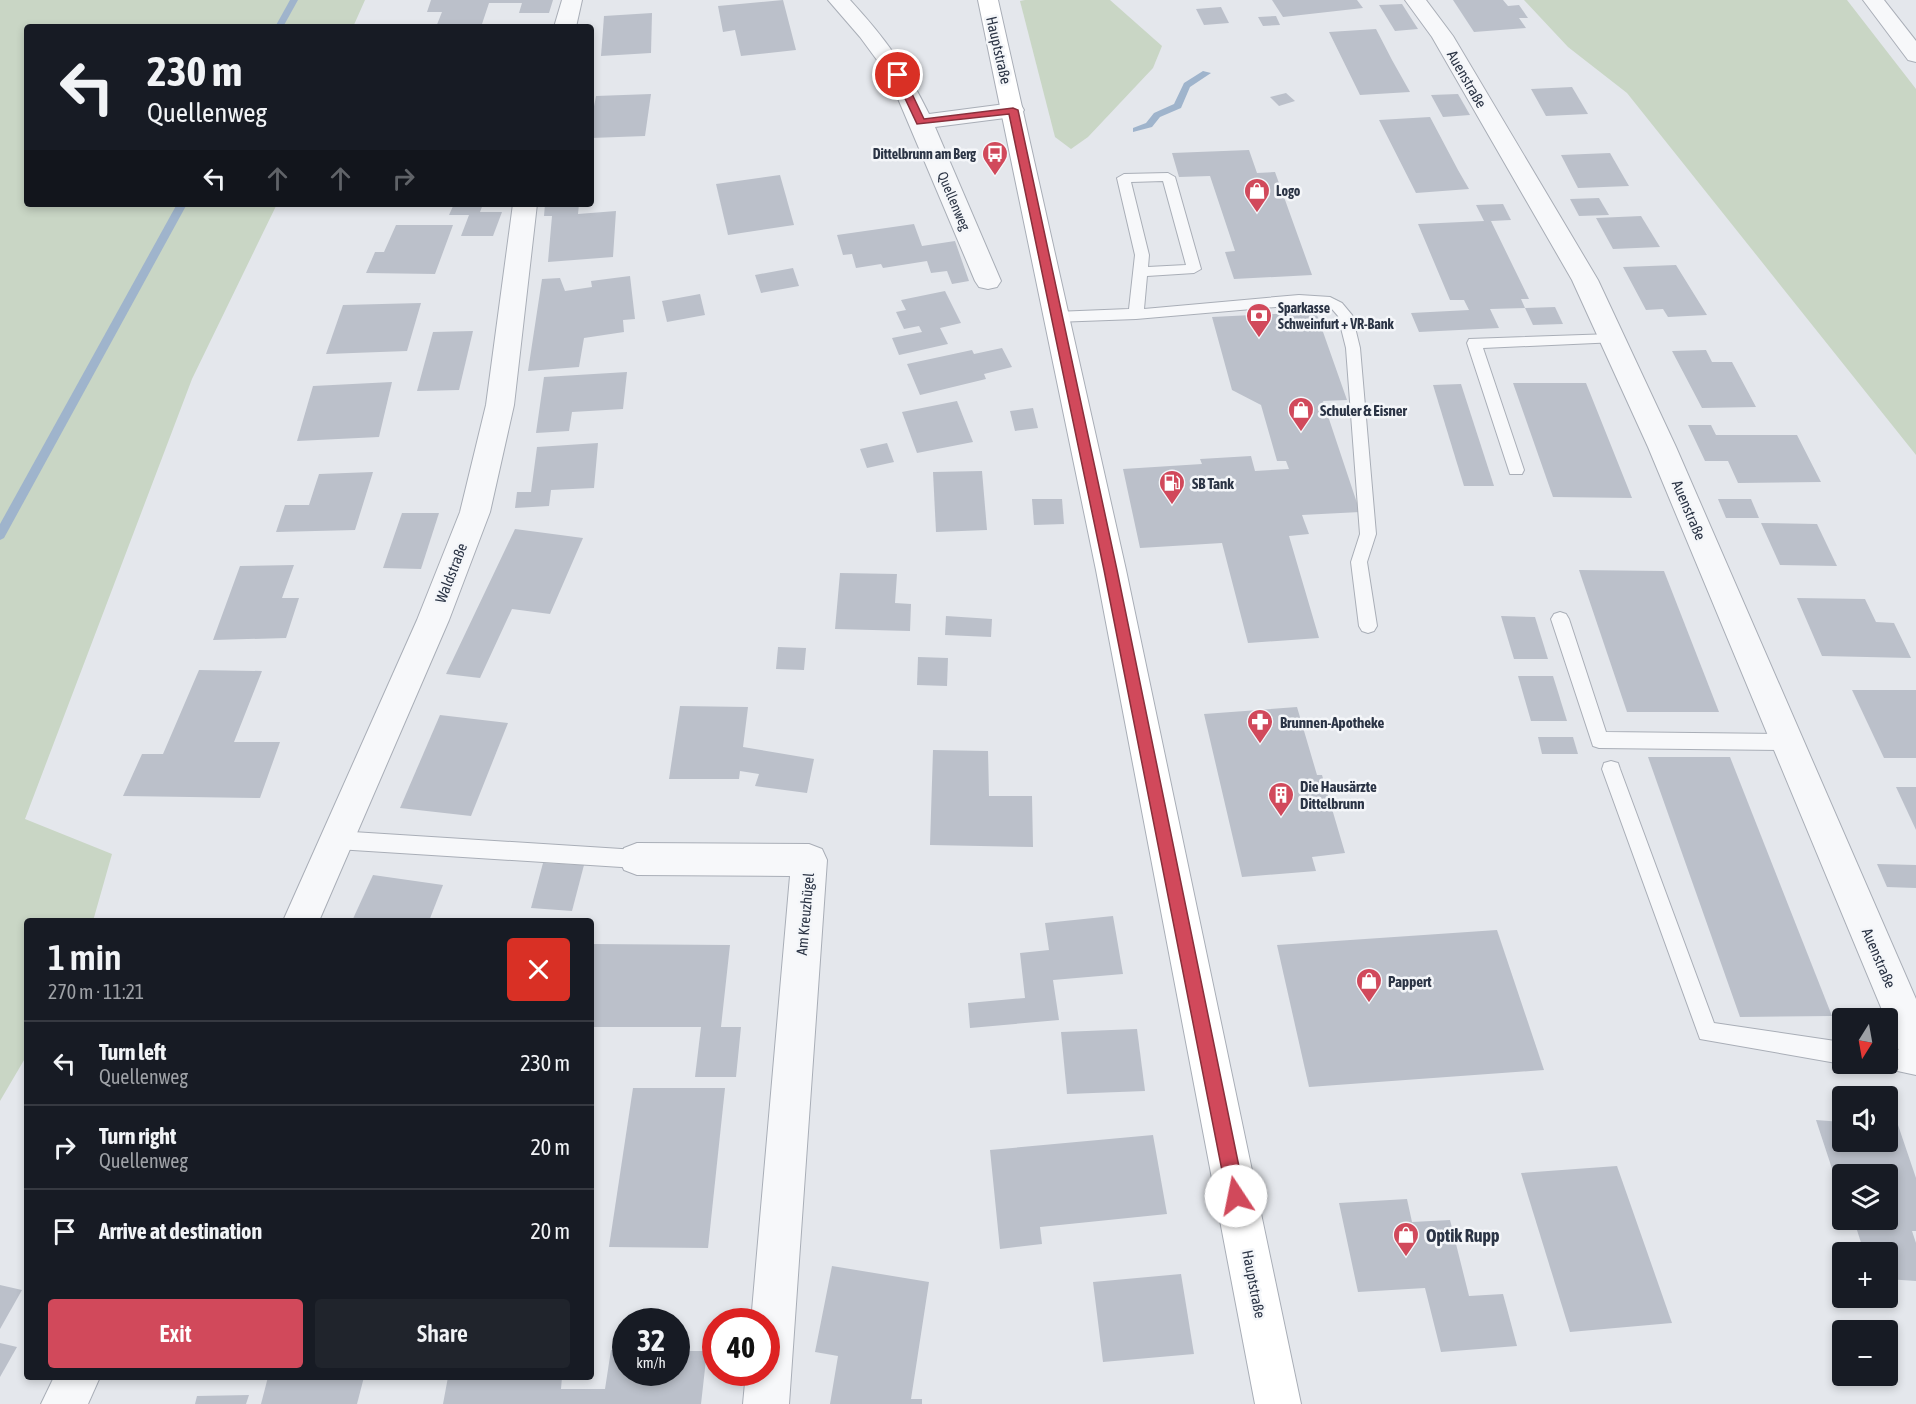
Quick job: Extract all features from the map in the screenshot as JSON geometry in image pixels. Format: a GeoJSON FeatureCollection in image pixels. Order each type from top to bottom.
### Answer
{"type":"FeatureCollection","features":[{"type":"Feature","properties":{"kind":"street"},"geometry":{"type":"LineString","coordinates":[[566,24],[572,0]]}},
{"type":"Feature","properties":{"kind":"street","name":"Quellenweg"},"geometry":{"type":"LineString","coordinates":[[838,0],[868,32],[898,75],[921,122],[988,281]]}},
{"type":"Feature","properties":{"kind":"street","name":"Hauptstraße"},"geometry":{"type":"LineString","coordinates":[[988,0],[1111,570],[1278,1404]]}},
{"type":"Feature","properties":{"kind":"street","name":"Auenstraße"},"geometry":{"type":"LineString","coordinates":[[1415,0],[1442,36],[1585,280],[1662,447],[1916,1044]]}},
{"type":"Feature","properties":{"kind":"street"},"geometry":{"type":"LineString","coordinates":[[1873,0],[1916,55]]}},
{"type":"Feature","properties":{"kind":"street"},"geometry":{"type":"LineString","coordinates":[[921,122],[1013,110]]}},
{"type":"Feature","properties":{"kind":"street","name":"Waldstraße"},"geometry":{"type":"LineString","coordinates":[[302,918],[433,620],[475,512],[500,405],[525,207]]}},
{"type":"Feature","properties":{"kind":"street","name":"Am Kreuzhügel"},"geometry":{"type":"LineString","coordinates":[[638,859],[809,860],[766,1404]]}},
{"type":"Feature","properties":{"kind":"street"},"geometry":{"type":"LineString","coordinates":[[64,1404],[76,1380]]}},
{"type":"Feature","properties":{"kind":"lane"},"geometry":{"type":"LineString","coordinates":[[1136,314],[1139,272],[1142,255],[1124,178],[1168,177],[1194,270],[1139,272]]}},
{"type":"Feature","properties":{"kind":"lane"},"geometry":{"type":"LineString","coordinates":[[1055,317],[1136,314],[1299,300],[1330,302],[1345,315],[1353,348],[1368,534],[1359,562],[1368,627]]}},
{"type":"Feature","properties":{"kind":"lane"},"geometry":{"type":"LineString","coordinates":[[1516,470],[1474,343],[1612,339]]}},
{"type":"Feature","properties":{"kind":"lane"},"geometry":{"type":"LineString","coordinates":[[1560,619],[1599,740],[1787,742]]}},
{"type":"Feature","properties":{"kind":"lane"},"geometry":{"type":"LineString","coordinates":[[1611,769],[1707,1032],[1832,1051]]}},
{"type":"Feature","properties":{"kind":"lane","name":"Am Kreuzhügel"},"geometry":{"type":"LineString","coordinates":[[337,840],[638,859]]}},
{"type":"Feature","properties":{"kind":"lane"},"geometry":{"type":"LineString","coordinates":[[1898,1061],[1916,1064]]}},
{"type":"Feature","properties":{"kind":"green space"},"geometry":{"type":"Polygon","coordinates":[[[0,0],[365,0],[354,24],[24,24],[24,207],[276,207],[192,379],[25,819],[112,854],[94,918],[24,918],[24,1060],[0,1101],[0,0]]]}},
{"type":"Feature","properties":{"kind":"green space"},"geometry":{"type":"Polygon","coordinates":[[[1110,0],[1162,46],[1153,68],[1088,137],[1071,149],[1055,137],[1020,1],[1110,0]]]}},
{"type":"Feature","properties":{"kind":"green space"},"geometry":{"type":"Polygon","coordinates":[[[1524,0],[1847,0],[1916,89],[1916,455],[1627,93],[1568,47],[1524,0]]]}},
{"type":"Feature","properties":{"kind":"building"},"geometry":{"type":"Polygon","coordinates":[[[431,0],[553,0],[549,13],[519,13],[522,3],[489,3],[482,24],[437,24],[442,12],[427,12],[431,0]]]}},
{"type":"Feature","properties":{"kind":"building"},"geometry":{"type":"Polygon","coordinates":[[[783,0],[796,50],[741,56],[735,30],[723,32],[718,6],[783,0]]]}},
{"type":"Feature","properties":{"kind":"building"},"geometry":{"type":"Polygon","coordinates":[[[1272,0],[1357,0],[1363,8],[1283,17],[1272,0]]]}},
{"type":"Feature","properties":{"kind":"building"},"geometry":{"type":"Polygon","coordinates":[[[1453,0],[1503,0],[1508,6],[1519,5],[1528,18],[1519,18],[1526,28],[1474,32],[1453,0]]]}},
{"type":"Feature","properties":{"kind":"building"},"geometry":{"type":"Polygon","coordinates":[[[1402,4],[1418,29],[1395,31],[1379,5],[1402,4]]]}},
{"type":"Feature","properties":{"kind":"building"},"geometry":{"type":"Polygon","coordinates":[[[1221,7],[1229,23],[1204,25],[1196,9],[1221,7]]]}},
{"type":"Feature","properties":{"kind":"building"},"geometry":{"type":"Polygon","coordinates":[[[652,13],[651,53],[601,56],[604,16],[652,13]]]}},
{"type":"Feature","properties":{"kind":"building"},"geometry":{"type":"Polygon","coordinates":[[[1276,16],[1280,25],[1263,26],[1258,17],[1276,16]]]}},
{"type":"Feature","properties":{"kind":"building"},"geometry":{"type":"Polygon","coordinates":[[[1376,29],[1410,92],[1360,95],[1329,32],[1376,29]]]}},
{"type":"Feature","properties":{"kind":"building"},"geometry":{"type":"Polygon","coordinates":[[[1572,87],[1588,114],[1546,116],[1531,89],[1572,87]]]}},
{"type":"Feature","properties":{"kind":"building"},"geometry":{"type":"Polygon","coordinates":[[[1286,93],[1295,101],[1279,106],[1270,97],[1286,93]]]}},
{"type":"Feature","properties":{"kind":"building"},"geometry":{"type":"Polygon","coordinates":[[[651,94],[645,136],[594,138],[596,96],[651,94]]]}},
{"type":"Feature","properties":{"kind":"building"},"geometry":{"type":"Polygon","coordinates":[[[1458,94],[1470,115],[1443,117],[1431,95],[1458,94]]]}},
{"type":"Feature","properties":{"kind":"building"},"geometry":{"type":"Polygon","coordinates":[[[1430,117],[1469,189],[1416,193],[1379,120],[1430,117]]]}},
{"type":"Feature","properties":{"kind":"building","name":"Logo"},"geometry":{"type":"Polygon","coordinates":[[[1249,150],[1257,173],[1275,172],[1312,275],[1234,279],[1225,252],[1235,251],[1210,176],[1179,177],[1172,153],[1249,150]]]}},
{"type":"Feature","properties":{"kind":"building"},"geometry":{"type":"Polygon","coordinates":[[[1610,153],[1629,186],[1578,188],[1561,155],[1610,153]]]}},
{"type":"Feature","properties":{"kind":"building"},"geometry":{"type":"Polygon","coordinates":[[[780,175],[794,225],[728,235],[716,184],[780,175]]]}},
{"type":"Feature","properties":{"kind":"building"},"geometry":{"type":"Polygon","coordinates":[[[1599,198],[1609,215],[1579,216],[1570,199],[1599,198]]]}},
{"type":"Feature","properties":{"kind":"building"},"geometry":{"type":"Polygon","coordinates":[[[1503,204],[1511,220],[1491,221],[1529,299],[1521,299],[1525,308],[1490,309],[1499,328],[1419,332],[1411,313],[1469,310],[1464,300],[1450,300],[1418,224],[1484,221],[1476,205],[1503,204]]]}},
{"type":"Feature","properties":{"kind":"building"},"geometry":{"type":"Polygon","coordinates":[[[453,207],[482,207],[480,212],[502,212],[493,236],[461,236],[469,215],[449,215],[453,207]]]}},
{"type":"Feature","properties":{"kind":"building"},"geometry":{"type":"Polygon","coordinates":[[[545,207],[579,207],[578,214],[616,211],[613,257],[548,262],[552,216],[544,216],[545,207]]]}},
{"type":"Feature","properties":{"kind":"building"},"geometry":{"type":"Polygon","coordinates":[[[1641,216],[1660,247],[1613,249],[1596,218],[1641,216]]]}},
{"type":"Feature","properties":{"kind":"building"},"geometry":{"type":"Polygon","coordinates":[[[914,224],[922,246],[955,241],[969,281],[952,284],[947,271],[931,273],[927,261],[883,268],[881,264],[856,268],[852,254],[843,255],[837,235],[914,224]]]}},
{"type":"Feature","properties":{"kind":"building"},"geometry":{"type":"Polygon","coordinates":[[[396,225],[453,225],[435,274],[366,273],[375,252],[384,252],[396,225]]]}},
{"type":"Feature","properties":{"kind":"building"},"geometry":{"type":"Polygon","coordinates":[[[1676,265],[1707,315],[1668,317],[1663,309],[1646,310],[1623,267],[1676,265]]]}},
{"type":"Feature","properties":{"kind":"building"},"geometry":{"type":"Polygon","coordinates":[[[793,268],[799,286],[761,293],[755,275],[793,268]]]}},
{"type":"Feature","properties":{"kind":"building"},"geometry":{"type":"Polygon","coordinates":[[[630,276],[635,319],[623,320],[624,332],[584,338],[579,367],[528,371],[542,279],[560,278],[565,291],[592,287],[591,281],[630,276]]]}},
{"type":"Feature","properties":{"kind":"building"},"geometry":{"type":"Polygon","coordinates":[[[945,291],[961,323],[940,328],[948,344],[899,355],[892,338],[922,332],[919,326],[904,329],[896,312],[906,310],[901,300],[945,291]]]}},
{"type":"Feature","properties":{"kind":"building"},"geometry":{"type":"Polygon","coordinates":[[[700,294],[705,315],[667,322],[662,301],[700,294]]]}},
{"type":"Feature","properties":{"kind":"building"},"geometry":{"type":"Polygon","coordinates":[[[421,303],[407,351],[326,354],[343,305],[421,303]]]}},
{"type":"Feature","properties":{"kind":"building"},"geometry":{"type":"Polygon","coordinates":[[[1555,307],[1563,324],[1533,325],[1525,308],[1555,307]]]}},
{"type":"Feature","properties":{"kind":"building"},"geometry":{"type":"Polygon","coordinates":[[[1316,312],[1347,400],[1323,401],[1360,512],[1302,515],[1309,534],[1289,536],[1319,638],[1248,643],[1222,543],[1140,548],[1123,469],[1202,464],[1200,459],[1251,456],[1255,471],[1289,469],[1286,461],[1277,461],[1261,405],[1232,390],[1212,317],[1316,312]]]}},
{"type":"Feature","properties":{"kind":"building"},"geometry":{"type":"Polygon","coordinates":[[[473,331],[459,390],[417,391],[433,332],[473,331]]]}},
{"type":"Feature","properties":{"kind":"building"},"geometry":{"type":"Polygon","coordinates":[[[1002,348],[1012,367],[984,374],[986,379],[920,395],[907,364],[972,350],[974,354],[1002,348]]]}},
{"type":"Feature","properties":{"kind":"building"},"geometry":{"type":"Polygon","coordinates":[[[1706,350],[1712,362],[1732,362],[1756,407],[1702,408],[1672,351],[1706,350]]]}},
{"type":"Feature","properties":{"kind":"building"},"geometry":{"type":"Polygon","coordinates":[[[627,372],[623,409],[572,412],[569,431],[536,433],[544,377],[627,372]]]}},
{"type":"Feature","properties":{"kind":"building"},"geometry":{"type":"Polygon","coordinates":[[[392,382],[379,437],[297,441],[313,386],[392,382]]]}},
{"type":"Feature","properties":{"kind":"building"},"geometry":{"type":"Polygon","coordinates":[[[1513,383],[1586,383],[1632,498],[1553,497],[1513,383]]]}},
{"type":"Feature","properties":{"kind":"building"},"geometry":{"type":"Polygon","coordinates":[[[1461,384],[1494,486],[1464,486],[1433,385],[1461,384]]]}},
{"type":"Feature","properties":{"kind":"building"},"geometry":{"type":"Polygon","coordinates":[[[957,401],[973,442],[917,453],[902,412],[957,401]]]}},
{"type":"Feature","properties":{"kind":"building"},"geometry":{"type":"Polygon","coordinates":[[[1033,408],[1038,428],[1015,431],[1010,411],[1033,408]]]}},
{"type":"Feature","properties":{"kind":"building"},"geometry":{"type":"Polygon","coordinates":[[[1688,425],[1711,425],[1716,435],[1797,435],[1821,482],[1738,483],[1728,461],[1705,461],[1688,425]]]}},
{"type":"Feature","properties":{"kind":"building"},"geometry":{"type":"Polygon","coordinates":[[[598,443],[594,488],[551,490],[549,506],[515,508],[517,492],[531,492],[537,447],[598,443]]]}},
{"type":"Feature","properties":{"kind":"building"},"geometry":{"type":"Polygon","coordinates":[[[887,443],[894,462],[867,468],[860,449],[887,443]]]}},
{"type":"Feature","properties":{"kind":"building"},"geometry":{"type":"Polygon","coordinates":[[[982,471],[987,530],[936,532],[933,472],[982,471]]]}},
{"type":"Feature","properties":{"kind":"building"},"geometry":{"type":"Polygon","coordinates":[[[373,472],[355,530],[276,532],[285,505],[309,505],[319,474],[373,472]]]}},
{"type":"Feature","properties":{"kind":"building"},"geometry":{"type":"Polygon","coordinates":[[[1032,499],[1062,499],[1064,524],[1034,525],[1032,499]]]}},
{"type":"Feature","properties":{"kind":"building"},"geometry":{"type":"Polygon","coordinates":[[[1718,499],[1751,499],[1759,518],[1726,518],[1718,499]]]}},
{"type":"Feature","properties":{"kind":"building"},"geometry":{"type":"Polygon","coordinates":[[[402,513],[439,513],[421,569],[383,568],[402,513]]]}},
{"type":"Feature","properties":{"kind":"building"},"geometry":{"type":"Polygon","coordinates":[[[1761,523],[1817,524],[1837,566],[1780,565],[1761,523]]]}},
{"type":"Feature","properties":{"kind":"building"},"geometry":{"type":"Polygon","coordinates":[[[515,529],[583,538],[550,614],[512,609],[480,678],[446,674],[515,529]]]}},
{"type":"Feature","properties":{"kind":"building"},"geometry":{"type":"Polygon","coordinates":[[[294,565],[282,598],[299,598],[286,638],[213,640],[240,566],[294,565]]]}},
{"type":"Feature","properties":{"kind":"building"},"geometry":{"type":"Polygon","coordinates":[[[1579,570],[1664,571],[1719,712],[1627,712],[1579,570]]]}},
{"type":"Feature","properties":{"kind":"building"},"geometry":{"type":"Polygon","coordinates":[[[840,573],[897,574],[895,603],[911,604],[910,631],[835,629],[840,573]]]}},
{"type":"Feature","properties":{"kind":"building"},"geometry":{"type":"Polygon","coordinates":[[[1797,598],[1865,599],[1876,622],[1894,623],[1911,658],[1822,656],[1797,598]]]}},
{"type":"Feature","properties":{"kind":"building"},"geometry":{"type":"Polygon","coordinates":[[[946,616],[992,619],[991,637],[945,635],[946,616]]]}},
{"type":"Feature","properties":{"kind":"building"},"geometry":{"type":"Polygon","coordinates":[[[1501,616],[1535,617],[1548,659],[1514,659],[1501,616]]]}},
{"type":"Feature","properties":{"kind":"building"},"geometry":{"type":"Polygon","coordinates":[[[778,647],[806,648],[804,670],[776,669],[778,647]]]}},
{"type":"Feature","properties":{"kind":"building"},"geometry":{"type":"Polygon","coordinates":[[[918,657],[948,658],[947,686],[917,685],[918,657]]]}},
{"type":"Feature","properties":{"kind":"building"},"geometry":{"type":"Polygon","coordinates":[[[199,670],[262,671],[234,742],[280,742],[260,798],[123,796],[142,754],[163,754],[199,670]]]}},
{"type":"Feature","properties":{"kind":"building"},"geometry":{"type":"Polygon","coordinates":[[[1518,676],[1553,676],[1567,721],[1531,721],[1518,676]]]}},
{"type":"Feature","properties":{"kind":"building"},"geometry":{"type":"Polygon","coordinates":[[[1852,690],[1916,690],[1916,758],[1884,758],[1852,690]]]}},
{"type":"Feature","properties":{"kind":"building"},"geometry":{"type":"Polygon","coordinates":[[[680,706],[748,707],[743,747],[814,759],[807,793],[755,786],[759,774],[740,771],[739,779],[669,779],[680,706]]]}},
{"type":"Feature","properties":{"kind":"building"},"geometry":{"type":"Polygon","coordinates":[[[1297,707],[1317,775],[1322,775],[1345,853],[1312,857],[1316,871],[1242,877],[1204,714],[1297,707]]]}},
{"type":"Feature","properties":{"kind":"building"},"geometry":{"type":"Polygon","coordinates":[[[440,715],[508,723],[471,816],[400,808],[440,715]]]}},
{"type":"Feature","properties":{"kind":"building"},"geometry":{"type":"Polygon","coordinates":[[[1538,737],[1573,737],[1578,754],[1542,754],[1538,737]]]}},
{"type":"Feature","properties":{"kind":"building"},"geometry":{"type":"Polygon","coordinates":[[[933,750],[988,751],[989,796],[1032,796],[1033,847],[930,845],[933,750]]]}},
{"type":"Feature","properties":{"kind":"building"},"geometry":{"type":"Polygon","coordinates":[[[1648,757],[1730,757],[1832,1016],[1740,1017],[1648,757]]]}},
{"type":"Feature","properties":{"kind":"building"},"geometry":{"type":"Polygon","coordinates":[[[1896,787],[1916,787],[1916,830],[1896,787]]]}},
{"type":"Feature","properties":{"kind":"building"},"geometry":{"type":"Polygon","coordinates":[[[543,863],[584,865],[572,911],[531,908],[543,863]]]}},
{"type":"Feature","properties":{"kind":"building"},"geometry":{"type":"Polygon","coordinates":[[[1877,864],[1916,865],[1916,888],[1887,887],[1877,864]]]}},
{"type":"Feature","properties":{"kind":"building"},"geometry":{"type":"Polygon","coordinates":[[[373,875],[443,885],[430,918],[353,918],[373,875]]]}},
{"type":"Feature","properties":{"kind":"building"},"geometry":{"type":"Polygon","coordinates":[[[1113,916],[1123,974],[1053,980],[1059,1020],[970,1028],[968,1003],[1025,998],[1020,953],[1049,950],[1045,923],[1113,916]]]}},
{"type":"Feature","properties":{"kind":"building"},"geometry":{"type":"Polygon","coordinates":[[[1497,930],[1544,1070],[1309,1087],[1277,945],[1497,930]]]}},
{"type":"Feature","properties":{"kind":"building"},"geometry":{"type":"Polygon","coordinates":[[[594,944],[730,945],[721,1027],[741,1027],[736,1077],[695,1077],[701,1027],[594,1027],[594,944]]]}},
{"type":"Feature","properties":{"kind":"building"},"geometry":{"type":"Polygon","coordinates":[[[1137,1029],[1145,1091],[1067,1094],[1061,1032],[1137,1029]]]}},
{"type":"Feature","properties":{"kind":"building"},"geometry":{"type":"Polygon","coordinates":[[[633,1088],[725,1088],[708,1248],[609,1247],[633,1088]]]}},
{"type":"Feature","properties":{"kind":"building"},"geometry":{"type":"Polygon","coordinates":[[[1816,1120],[1832,1121],[1832,1152],[1898,1152],[1898,1125],[1916,1178],[1916,1231],[1912,1231],[1916,1243],[1916,1281],[1898,1280],[1898,1242],[1861,1242],[1857,1230],[1898,1230],[1898,1164],[1832,1164],[1832,1169],[1816,1120]]]}},
{"type":"Feature","properties":{"kind":"building"},"geometry":{"type":"Polygon","coordinates":[[[1153,1135],[1167,1214],[1040,1227],[1042,1244],[1000,1249],[990,1150],[1153,1135]]]}},
{"type":"Feature","properties":{"kind":"building"},"geometry":{"type":"Polygon","coordinates":[[[1617,1166],[1672,1323],[1570,1332],[1521,1173],[1617,1166]]]}},
{"type":"Feature","properties":{"kind":"building"},"geometry":{"type":"Polygon","coordinates":[[[1407,1199],[1412,1222],[1450,1220],[1469,1296],[1503,1294],[1517,1346],[1441,1352],[1425,1288],[1358,1292],[1339,1203],[1407,1199]]]}},
{"type":"Feature","properties":{"kind":"building"},"geometry":{"type":"Polygon","coordinates":[[[832,1266],[929,1282],[911,1399],[922,1399],[922,1404],[830,1404],[838,1356],[815,1352],[832,1266]]]}},
{"type":"Feature","properties":{"kind":"building"},"geometry":{"type":"Polygon","coordinates":[[[1181,1274],[1194,1354],[1103,1362],[1093,1282],[1181,1274]]]}},
{"type":"Feature","properties":{"kind":"building"},"geometry":{"type":"Polygon","coordinates":[[[0,1285],[22,1290],[0,1329],[0,1285]]]}},
{"type":"Feature","properties":{"kind":"building"},"geometry":{"type":"Polygon","coordinates":[[[0,1343],[17,1347],[0,1377],[0,1343]]]}},
{"type":"Feature","properties":{"kind":"building"},"geometry":{"type":"Polygon","coordinates":[[[611,1350],[612,1386],[690,1386],[690,1351],[702,1351],[701,1404],[443,1404],[447,1380],[562,1380],[561,1389],[605,1389],[611,1350]]]}},
{"type":"Feature","properties":{"kind":"building"},"geometry":{"type":"Polygon","coordinates":[[[267,1380],[363,1380],[357,1404],[261,1404],[267,1380]]]}},
{"type":"Feature","properties":{"kind":"building"},"geometry":{"type":"Polygon","coordinates":[[[249,1395],[246,1404],[195,1404],[197,1396],[249,1395]]]}},
{"type":"Feature","properties":{"kind":"waterway"},"geometry":{"type":"LineString","coordinates":[[281,24],[294,0]]}},
{"type":"Feature","properties":{"kind":"waterway"},"geometry":{"type":"LineString","coordinates":[[1136,130],[1149,125],[1157,115],[1178,106],[1187,85],[1206,73]]}},
{"type":"Feature","properties":{"kind":"waterway"},"geometry":{"type":"LineString","coordinates":[[0,535],[180,207]]}},
{"type":"Feature","properties":{"kind":"place","name":"Dittelbrunn am Berg"},"geometry":{"type":"Point","coordinates":[995,177]}},
{"type":"Feature","properties":{"kind":"place","name":"Logo"},"geometry":{"type":"Point","coordinates":[1257,214]}},
{"type":"Feature","properties":{"kind":"place","name":"Sparkasse Schweinfurt + VR-Bank"},"geometry":{"type":"Point","coordinates":[1259,339]}},
{"type":"Feature","properties":{"kind":"place","name":"Schuler & Eisner"},"geometry":{"type":"Point","coordinates":[1301,433]}},
{"type":"Feature","properties":{"kind":"place","name":"SB Tank"},"geometry":{"type":"Point","coordinates":[1172,506]}},
{"type":"Feature","properties":{"kind":"place","name":"Brunnen-Apotheke"},"geometry":{"type":"Point","coordinates":[1260,745]}},
{"type":"Feature","properties":{"kind":"place","name":"Die Hausärzte Dittelbrunn"},"geometry":{"type":"Point","coordinates":[1281,818]}},
{"type":"Feature","properties":{"kind":"place","name":"Pappert"},"geometry":{"type":"Point","coordinates":[1369,1004]}},
{"type":"Feature","properties":{"kind":"place","name":"Optik Rupp"},"geometry":{"type":"Point","coordinates":[1406,1258]}},
{"type":"Feature","properties":{"kind":"route"},"geometry":{"type":"LineString","coordinates":[[898,75],[921,122],[1013,110],[1055,317],[1111,570],[1236,1196]]}}]}
